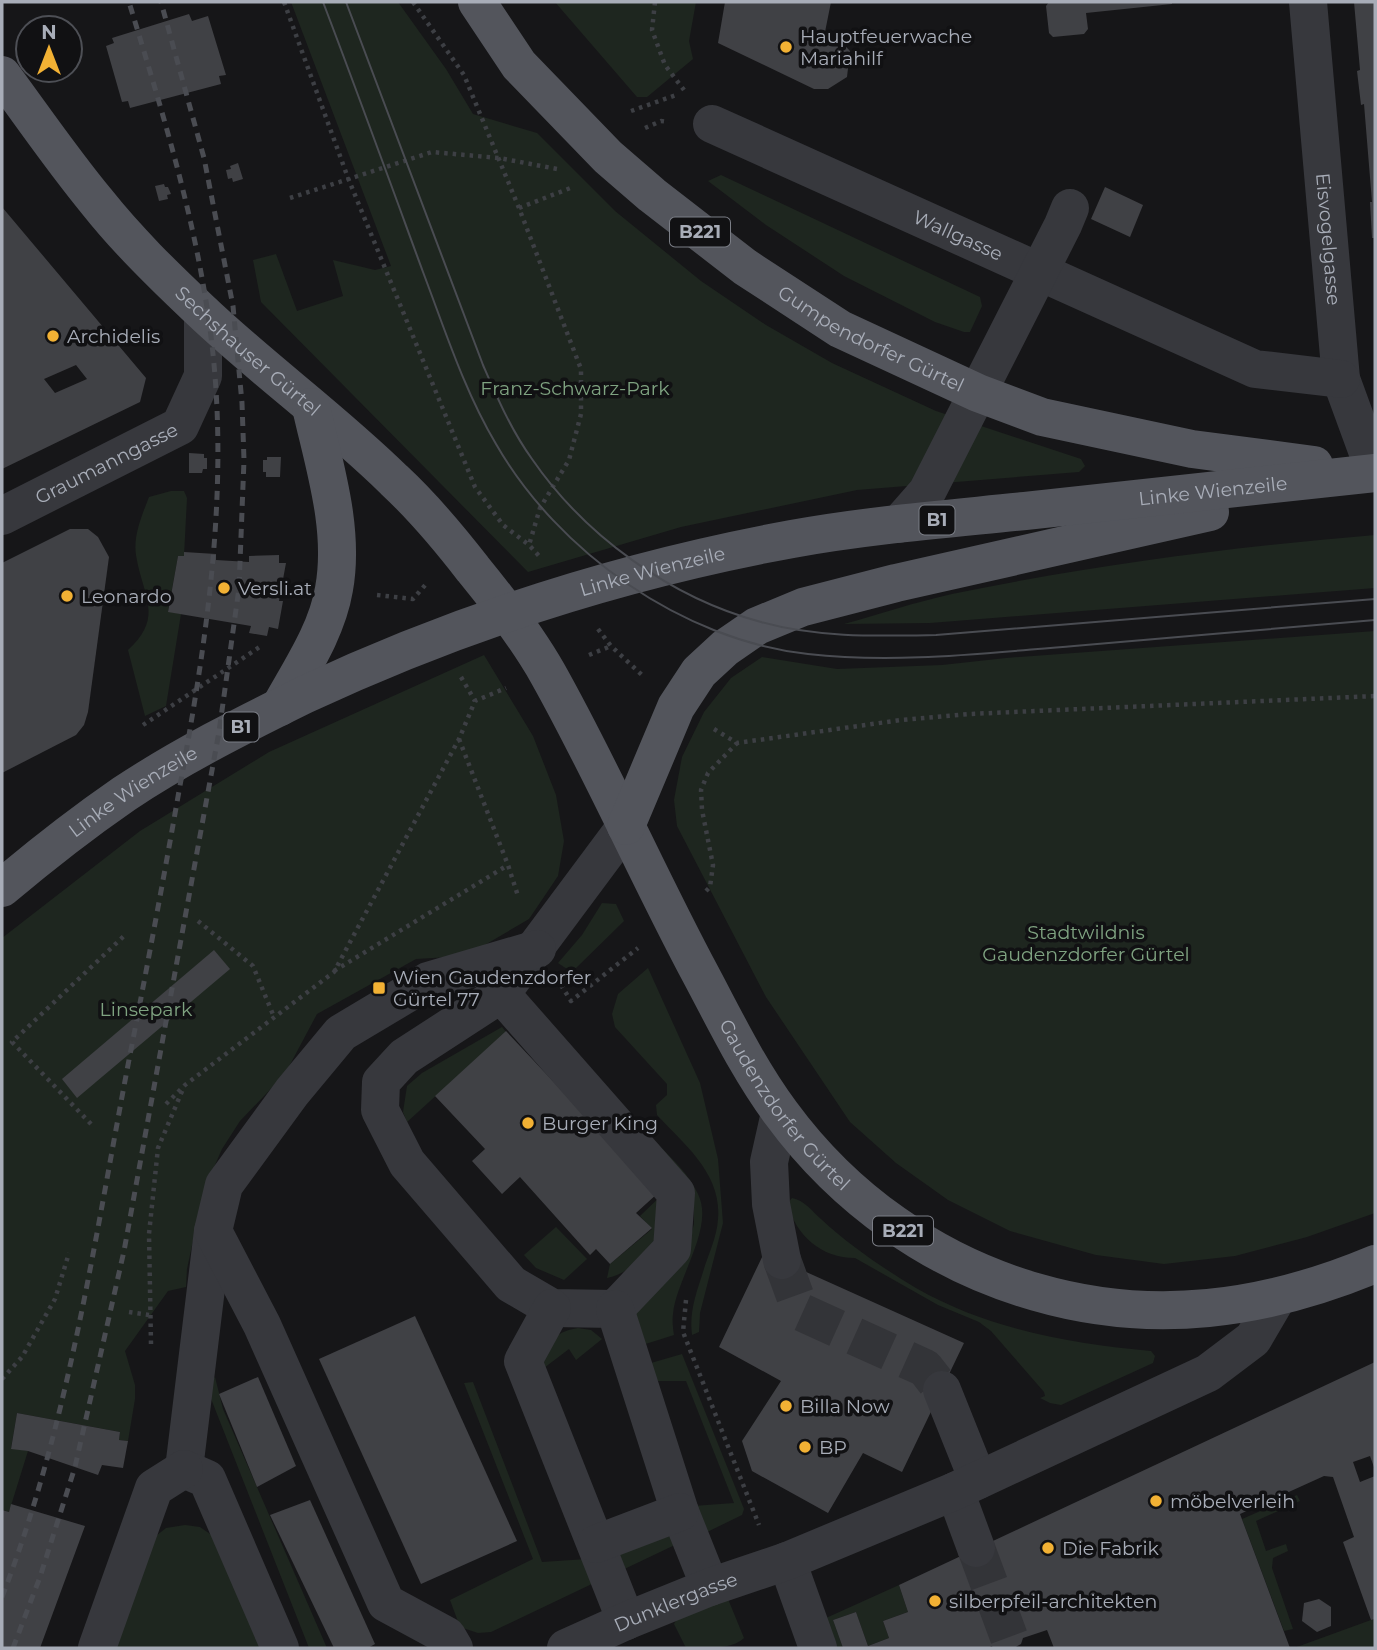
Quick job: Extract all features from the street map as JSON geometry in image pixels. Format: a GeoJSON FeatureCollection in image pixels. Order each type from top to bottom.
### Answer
{"type":"FeatureCollection","features":[{"type":"Feature","properties":{"kind":"main road","name":"Gumpendorfer Gürtel"},"geometry":{"type":"LineString","coordinates":[[477,2],[519,65],[608,158],[745,267],[840,329],[978,393],[1042,417],[1192,449],[1375,473]]}},
{"type":"Feature","properties":{"kind":"main road","name":"Sechshauser Gürtel"},"geometry":{"type":"LineString","coordinates":[[2,75],[96,201],[134,244],[203,313],[393,478],[432,519],[508,613]]}},
{"type":"Feature","properties":{"kind":"main road"},"geometry":{"type":"LineString","coordinates":[[281,707],[319,637],[334,590],[337,559],[332,504],[311,407]]}},
{"type":"Feature","properties":{"kind":"main road"},"geometry":{"type":"LineString","coordinates":[[625,826],[676,707],[699,672],[725,648],[757,626],[803,607],[988,561],[1375,473]]}},
{"type":"Feature","properties":{"kind":"main road","name":"Linke Wienzeile"},"geometry":{"type":"LineString","coordinates":[[2,888],[125,793],[203,746],[358,670],[569,592],[695,559],[793,539],[898,524],[1375,473]]}},
{"type":"Feature","properties":{"kind":"main road","name":"Gaudenzdorfer Gürtel"},"geometry":{"type":"LineString","coordinates":[[508,613],[546,672],[647,873],[748,1063],[780,1112],[817,1157],[856,1194],[900,1229],[951,1260],[1003,1283],[1057,1298],[1111,1308],[1222,1308],[1277,1298],[1331,1283],[1375,1264]]}},
{"type":"Feature","properties":{"kind":"street","name":"Eisvogelgasse"},"geometry":{"type":"LineString","coordinates":[[1308,2],[1340,379],[1375,473]]}},
{"type":"Feature","properties":{"kind":"street","name":"Wallgasse"},"geometry":{"type":"LineString","coordinates":[[712,124],[1255,369],[1340,379]]}},
{"type":"Feature","properties":{"kind":"street"},"geometry":{"type":"LineString","coordinates":[[898,524],[927,492],[1070,208]]}},
{"type":"Feature","properties":{"kind":"street","name":"Graumanngasse"},"geometry":{"type":"LineString","coordinates":[[2,516],[180,426],[203,376],[203,313]]}},
{"type":"Feature","properties":{"kind":"street"},"geometry":{"type":"LineString","coordinates":[[502,994],[676,1193],[672,1249],[615,1309],[552,1308],[511,1284],[407,1163],[380,1110],[381,1082],[404,1057],[502,994],[625,826]]}},
{"type":"Feature","properties":{"kind":"street"},"geometry":{"type":"LineString","coordinates":[[184,1469],[213,1231],[224,1185],[292,1092],[341,1033],[428,981],[537,949]]}},
{"type":"Feature","properties":{"kind":"street"},"geometry":{"type":"LineString","coordinates":[[780,1112],[769,1162],[771,1204],[782,1260]]}},
{"type":"Feature","properties":{"kind":"street"},"geometry":{"type":"LineString","coordinates":[[213,1231],[262,1325],[386,1603],[447,1636],[454,1648]]}},
{"type":"Feature","properties":{"kind":"street"},"geometry":{"type":"LineString","coordinates":[[818,1648],[788,1561],[966,1486],[1208,1373],[1253,1339],[1277,1298]]}},
{"type":"Feature","properties":{"kind":"street"},"geometry":{"type":"LineString","coordinates":[[552,1308],[523,1361],[625,1621]]}},
{"type":"Feature","properties":{"kind":"street"},"geometry":{"type":"LineString","coordinates":[[615,1309],[680,1512],[710,1587]]}},
{"type":"Feature","properties":{"kind":"street"},"geometry":{"type":"LineString","coordinates":[[942,1390],[966,1486],[976,1548]]}},
{"type":"Feature","properties":{"kind":"street"},"geometry":{"type":"LineString","coordinates":[[97,1648],[154,1488],[184,1469]]}},
{"type":"Feature","properties":{"kind":"street"},"geometry":{"type":"LineString","coordinates":[[184,1469],[207,1479],[280,1648]]}},
{"type":"Feature","properties":{"kind":"street"},"geometry":{"type":"LineString","coordinates":[[596,1544],[680,1512]]}},
{"type":"Feature","properties":{"kind":"street","name":"Dunklergasse"},"geometry":{"type":"LineString","coordinates":[[566,1648],[710,1587],[788,1561]]}},
{"type":"Feature","properties":{"kind":"path"},"geometry":{"type":"LineString","coordinates":[[284,2],[348,178],[475,487],[503,525],[529,545],[540,508],[569,460],[581,414],[580,369],[464,75],[413,2]]}},
{"type":"Feature","properties":{"kind":"path"},"geometry":{"type":"LineString","coordinates":[[631,111],[686,92],[664,65],[652,30],[655,2]]}},
{"type":"Feature","properties":{"kind":"path"},"geometry":{"type":"LineString","coordinates":[[290,198],[432,152],[499,158],[556,170],[564,166]]}},
{"type":"Feature","properties":{"kind":"path"},"geometry":{"type":"LineString","coordinates":[[374,595],[413,599],[428,583],[438,579]]}},
{"type":"Feature","properties":{"kind":"path"},"geometry":{"type":"LineString","coordinates":[[134,731],[268,641]]}},
{"type":"Feature","properties":{"kind":"path"},"geometry":{"type":"LineString","coordinates":[[611,646],[676,707],[737,743],[901,720],[970,714],[1375,696]]}},
{"type":"Feature","properties":{"kind":"path"},"geometry":{"type":"LineString","coordinates":[[334,972],[459,739],[475,701],[454,665]]}},
{"type":"Feature","properties":{"kind":"path"},"geometry":{"type":"LineString","coordinates":[[166,1104],[185,1085],[334,972],[508,865]]}},
{"type":"Feature","properties":{"kind":"path"},"geometry":{"type":"LineString","coordinates":[[198,921],[253,966],[274,1017]]}},
{"type":"Feature","properties":{"kind":"path"},"geometry":{"type":"LineString","coordinates":[[91,1124],[12,1042],[124,936]]}},
{"type":"Feature","properties":{"kind":"path"},"geometry":{"type":"LineString","coordinates":[[152,1356],[149,1234],[158,1148],[185,1085]]}},
{"type":"Feature","properties":{"kind":"path"},"geometry":{"type":"LineString","coordinates":[[2,1379],[22,1357],[57,1300],[69,1253]]}},
{"type":"Feature","properties":{"kind":"path"},"geometry":{"type":"LineString","coordinates":[[129,1312],[149,1315]]}},
{"type":"Feature","properties":{"kind":"green space","name":"Franz-Schwarz-Park"},"geometry":{"type":"Polygon","coordinates":[[[291,2],[398,2],[446,69],[473,114],[537,133],[615,211],[701,281],[766,325],[832,363],[936,411],[1081,459],[1085,466],[1079,472],[857,490],[681,527],[528,572],[261,302],[253,260],[276,254],[297,311],[343,296],[333,260],[375,270],[391,266],[291,2]]]}},
{"type":"Feature","properties":{"kind":"green space"},"geometry":{"type":"Polygon","coordinates":[[[555,2],[696,2],[689,41],[693,59],[647,97],[637,97],[555,2]]]}},
{"type":"Feature","properties":{"kind":"green space"},"geometry":{"type":"Polygon","coordinates":[[[721,175],[980,297],[982,306],[970,332],[935,322],[844,276],[766,225],[708,181],[721,175]]]}},
{"type":"Feature","properties":{"kind":"green space"},"geometry":{"type":"Polygon","coordinates":[[[171,491],[184,491],[187,498],[184,556],[178,556],[168,611],[181,614],[166,706],[145,716],[128,650],[139,638],[148,616],[146,594],[136,555],[136,540],[149,497],[171,491]]]}},
{"type":"Feature","properties":{"kind":"green space"},"geometry":{"type":"Polygon","coordinates":[[[1375,535],[1375,588],[930,623],[844,624],[952,594],[1057,574],[1216,551],[1375,535]]]}},
{"type":"Feature","properties":{"kind":"green space","name":"Stadtwildnis Gaudenzdorfer Gürtel"},"geometry":{"type":"Polygon","coordinates":[[[1375,631],[1375,1213],[1307,1237],[1235,1256],[1164,1264],[1096,1255],[1010,1231],[948,1200],[896,1163],[850,1122],[766,997],[677,826],[674,800],[682,757],[704,712],[731,678],[762,657],[837,669],[942,665],[1375,631]]]}},
{"type":"Feature","properties":{"kind":"green space","name":"Linsepark"},"geometry":{"type":"Polygon","coordinates":[[[484,655],[533,736],[556,795],[564,841],[558,876],[529,919],[466,956],[416,959],[317,1014],[285,1074],[240,1121],[222,1149],[208,1181],[197,1222],[186,1287],[168,1291],[125,1351],[135,1385],[128,1441],[119,1440],[120,1432],[17,1413],[11,1448],[28,1451],[9,1512],[2,1510],[2,938],[140,831],[269,752],[484,655]]]}},
{"type":"Feature","properties":{"kind":"green space"},"geometry":{"type":"Polygon","coordinates":[[[602,903],[616,904],[624,921],[576,968],[567,969],[558,963],[582,935],[602,903]]]}},
{"type":"Feature","properties":{"kind":"green space"},"geometry":{"type":"Polygon","coordinates":[[[648,968],[700,1083],[718,1159],[723,1223],[700,1313],[699,1332],[692,1335],[694,1303],[716,1232],[718,1203],[708,1174],[700,1161],[657,1115],[656,1105],[667,1095],[667,1084],[615,1027],[612,1014],[618,994],[648,968]]]}},
{"type":"Feature","properties":{"kind":"green space"},"geometry":{"type":"Polygon","coordinates":[[[502,1027],[506,1032],[407,1122],[403,1112],[407,1086],[422,1073],[502,1027]]]}},
{"type":"Feature","properties":{"kind":"green space"},"geometry":{"type":"Polygon","coordinates":[[[657,1143],[680,1167],[698,1194],[702,1207],[702,1222],[676,1300],[674,1335],[636,1347],[626,1313],[689,1243],[694,1224],[694,1204],[657,1143]]]}},
{"type":"Feature","properties":{"kind":"green space"},"geometry":{"type":"Polygon","coordinates":[[[664,1193],[660,1239],[629,1268],[607,1278],[610,1264],[652,1229],[640,1216],[664,1193]]]}},
{"type":"Feature","properties":{"kind":"green space"},"geometry":{"type":"Polygon","coordinates":[[[792,1198],[804,1203],[843,1238],[879,1264],[943,1302],[1030,1332],[1090,1344],[1151,1351],[1155,1356],[1153,1363],[1061,1405],[1050,1403],[1040,1398],[1045,1396],[1044,1392],[991,1331],[979,1322],[938,1305],[855,1258],[831,1254],[812,1243],[791,1216],[787,1204],[792,1198]]]}},
{"type":"Feature","properties":{"kind":"green space"},"geometry":{"type":"Polygon","coordinates":[[[556,1227],[587,1259],[564,1280],[536,1268],[524,1255],[556,1227]]]}},
{"type":"Feature","properties":{"kind":"green space"},"geometry":{"type":"Polygon","coordinates":[[[578,1328],[591,1330],[602,1339],[576,1360],[569,1349],[540,1371],[548,1348],[556,1337],[578,1328]]]}},
{"type":"Feature","properties":{"kind":"green space"},"geometry":{"type":"Polygon","coordinates":[[[682,1354],[744,1509],[742,1515],[701,1535],[693,1506],[734,1503],[686,1381],[658,1381],[644,1365],[682,1354]]]}},
{"type":"Feature","properties":{"kind":"green space"},"geometry":{"type":"Polygon","coordinates":[[[215,1377],[223,1409],[327,1648],[309,1648],[206,1386],[215,1377]]]}},
{"type":"Feature","properties":{"kind":"green space"},"geometry":{"type":"Polygon","coordinates":[[[473,1382],[542,1562],[587,1559],[596,1582],[491,1632],[478,1633],[460,1627],[450,1600],[533,1559],[464,1383],[473,1382]]]}},
{"type":"Feature","properties":{"kind":"green space"},"geometry":{"type":"Polygon","coordinates":[[[1297,1495],[1300,1501],[1256,1521],[1266,1551],[1286,1544],[1288,1551],[1273,1558],[1272,1568],[1293,1629],[1284,1631],[1242,1519],[1297,1495]]]}},
{"type":"Feature","properties":{"kind":"green space"},"geometry":{"type":"Polygon","coordinates":[[[185,1525],[200,1527],[213,1536],[262,1648],[111,1648],[152,1539],[166,1528],[185,1525]]]}},
{"type":"Feature","properties":{"kind":"green space"},"geometry":{"type":"Polygon","coordinates":[[[668,1532],[679,1543],[616,1573],[615,1553],[668,1532]]]}},
{"type":"Feature","properties":{"kind":"green space"},"geometry":{"type":"Polygon","coordinates":[[[899,1585],[908,1612],[883,1621],[889,1638],[868,1646],[856,1612],[833,1620],[843,1648],[835,1648],[826,1618],[899,1585]]]}},
{"type":"Feature","properties":{"kind":"green space"},"geometry":{"type":"Polygon","coordinates":[[[728,1599],[744,1638],[732,1645],[686,1648],[674,1624],[678,1617],[728,1599]]]}},
{"type":"Feature","properties":{"kind":"green space"},"geometry":{"type":"Polygon","coordinates":[[[1375,1619],[1375,1648],[1294,1648],[1371,1620],[1375,1619]]]}},
{"type":"Feature","properties":{"kind":"building","name":"Hauptfeuerwache Mariahilf"},"geometry":{"type":"Polygon","coordinates":[[[725,2],[831,2],[825,32],[835,35],[850,51],[847,77],[828,89],[814,89],[718,43],[725,2]]]}},
{"type":"Feature","properties":{"kind":"building"},"geometry":{"type":"Polygon","coordinates":[[[1049,2],[1172,4],[1086,13],[1088,29],[1084,34],[1053,37],[1049,33],[1046,6],[1049,2]]]}},
{"type":"Feature","properties":{"kind":"building"},"geometry":{"type":"Polygon","coordinates":[[[1354,2],[1375,2],[1375,238],[1372,238],[1372,202],[1364,104],[1361,105],[1357,71],[1360,70],[1354,2]]]}},
{"type":"Feature","properties":{"kind":"building"},"geometry":{"type":"Polygon","coordinates":[[[189,14],[192,21],[208,16],[226,75],[219,76],[221,84],[130,108],[128,101],[122,102],[106,46],[114,43],[112,38],[189,14]]]}},
{"type":"Feature","properties":{"kind":"building"},"geometry":{"type":"Polygon","coordinates":[[[238,163],[243,179],[233,182],[232,178],[228,179],[226,170],[238,163]]]}},
{"type":"Feature","properties":{"kind":"building"},"geometry":{"type":"Polygon","coordinates":[[[164,184],[171,194],[167,195],[168,199],[159,201],[155,186],[164,184]]]}},
{"type":"Feature","properties":{"kind":"building"},"geometry":{"type":"Polygon","coordinates":[[[1105,187],[1143,205],[1130,237],[1091,219],[1105,187]]]}},
{"type":"Feature","properties":{"kind":"building"},"geometry":{"type":"Polygon","coordinates":[[[2,207],[146,378],[140,402],[2,469],[2,207]],[[76,365],[44,379],[55,393],[87,379],[76,365]]]}},
{"type":"Feature","properties":{"kind":"building"},"geometry":{"type":"Polygon","coordinates":[[[189,453],[204,454],[204,458],[207,458],[207,469],[203,469],[202,473],[189,473],[189,453]]]}},
{"type":"Feature","properties":{"kind":"building"},"geometry":{"type":"Polygon","coordinates":[[[267,457],[281,457],[280,477],[266,477],[263,460],[267,460],[267,457]]]}},
{"type":"Feature","properties":{"kind":"building"},"geometry":{"type":"Polygon","coordinates":[[[70,529],[88,529],[98,537],[109,557],[88,712],[84,725],[76,735],[2,773],[2,563],[70,529]]]}},
{"type":"Feature","properties":{"kind":"building"},"geometry":{"type":"Polygon","coordinates":[[[184,552],[216,554],[216,560],[249,562],[249,556],[279,555],[279,563],[286,563],[279,601],[283,601],[278,629],[269,627],[267,636],[249,633],[251,626],[168,612],[178,556],[184,556],[184,552]]]}},
{"type":"Feature","properties":{"kind":"building"},"geometry":{"type":"Polygon","coordinates":[[[214,950],[230,969],[77,1098],[62,1079],[214,950]]]}},
{"type":"Feature","properties":{"kind":"building","name":"Burger King"},"geometry":{"type":"Polygon","coordinates":[[[506,1031],[658,1193],[636,1213],[652,1228],[610,1264],[596,1249],[590,1255],[520,1177],[502,1194],[472,1161],[485,1149],[435,1096],[506,1031]]]}},
{"type":"Feature","properties":{"kind":"building"},"geometry":{"type":"Polygon","coordinates":[[[764,1253],[964,1343],[902,1472],[863,1453],[828,1513],[752,1471],[742,1441],[781,1381],[719,1347],[764,1253]]]}},
{"type":"Feature","properties":{"kind":"building"},"geometry":{"type":"Polygon","coordinates":[[[415,1316],[517,1541],[421,1584],[319,1359],[415,1316]]]}},
{"type":"Feature","properties":{"kind":"building"},"geometry":{"type":"Polygon","coordinates":[[[1375,1362],[1375,1470],[1370,1456],[1353,1462],[1360,1482],[1375,1476],[1375,1619],[1371,1620],[1343,1542],[1354,1537],[1333,1477],[1324,1476],[1240,1514],[1290,1648],[1054,1648],[1047,1630],[1023,1638],[1021,1644],[1014,1648],[843,1648],[833,1620],[856,1612],[868,1646],[889,1638],[883,1621],[908,1612],[899,1585],[1375,1362]]]}},
{"type":"Feature","properties":{"kind":"building"},"geometry":{"type":"Polygon","coordinates":[[[258,1377],[296,1466],[257,1487],[219,1394],[258,1377]]]}},
{"type":"Feature","properties":{"kind":"building"},"geometry":{"type":"Polygon","coordinates":[[[17,1413],[120,1432],[119,1440],[128,1441],[123,1468],[102,1465],[98,1475],[28,1451],[11,1449],[17,1413]]]}},
{"type":"Feature","properties":{"kind":"building"},"geometry":{"type":"Polygon","coordinates":[[[310,1500],[375,1644],[368,1648],[334,1648],[270,1515],[310,1500]]]}},
{"type":"Feature","properties":{"kind":"building"},"geometry":{"type":"Polygon","coordinates":[[[11,1504],[85,1526],[40,1648],[2,1648],[2,1510],[9,1512],[11,1504]]]}},
{"type":"Feature","properties":{"kind":"building"},"geometry":{"type":"Polygon","coordinates":[[[1319,1599],[1331,1607],[1331,1626],[1317,1632],[1302,1621],[1304,1603],[1319,1599]]]}},
{"type":"Feature","properties":{"kind":"tunnel"},"geometry":{"type":"LineString","coordinates":[[782,1260],[801,1312],[925,1368],[942,1390]]}},
{"type":"Feature","properties":{"kind":"tunnel"},"geometry":{"type":"LineString","coordinates":[[976,1548],[1013,1648]]}},
{"type":"Feature","properties":{"kind":"tram line"},"geometry":{"type":"LineString","coordinates":[[323,2],[456,360],[496,444],[522,483],[553,520],[589,554],[628,584],[670,610],[715,630],[761,645],[808,654],[874,658],[974,654],[1375,620]]}},
{"type":"Feature","properties":{"kind":"tram line"},"geometry":{"type":"LineString","coordinates":[[346,2],[483,365],[511,425],[532,459],[577,514],[604,538],[663,580],[727,611],[761,622],[804,631],[870,636],[936,635],[1375,599]]}},
{"type":"Feature","properties":{"kind":"railway"},"geometry":{"type":"LineString","coordinates":[[2,1597],[45,1467],[91,1267],[188,740],[204,637],[215,533],[218,428],[215,376],[203,281],[182,187],[129,2]]}},
{"type":"Feature","properties":{"kind":"railway"},"geometry":{"type":"LineString","coordinates":[[13,1648],[40,1577],[75,1467],[124,1251],[219,732],[239,588],[244,460],[233,306],[204,158],[161,2]]}},
{"type":"Feature","properties":{"kind":"place","name":"Hauptfeuerwache Mariahilf"},"geometry":{"type":"Point","coordinates":[786,47]}},
{"type":"Feature","properties":{"kind":"place","name":"Archidelis"},"geometry":{"type":"Point","coordinates":[53,336]}},
{"type":"Feature","properties":{"kind":"place","name":"Versli.at"},"geometry":{"type":"Point","coordinates":[224,588]}},
{"type":"Feature","properties":{"kind":"place","name":"Leonardo"},"geometry":{"type":"Point","coordinates":[67,596]}},
{"type":"Feature","properties":{"kind":"place","name":"Wien Gaudenzdorfer Gürtel 77"},"geometry":{"type":"Point","coordinates":[379,988]}},
{"type":"Feature","properties":{"kind":"place","name":"Burger King"},"geometry":{"type":"Point","coordinates":[528,1123]}},
{"type":"Feature","properties":{"kind":"place","name":"Billa Now"},"geometry":{"type":"Point","coordinates":[786,1406]}},
{"type":"Feature","properties":{"kind":"place","name":"BP"},"geometry":{"type":"Point","coordinates":[805,1447]}},
{"type":"Feature","properties":{"kind":"place","name":"möbelverleih"},"geometry":{"type":"Point","coordinates":[1156,1501]}},
{"type":"Feature","properties":{"kind":"place","name":"Die Fabrik"},"geometry":{"type":"Point","coordinates":[1048,1548]}},
{"type":"Feature","properties":{"kind":"place","name":"silberpfeil-architekten"},"geometry":{"type":"Point","coordinates":[935,1601]}}]}
